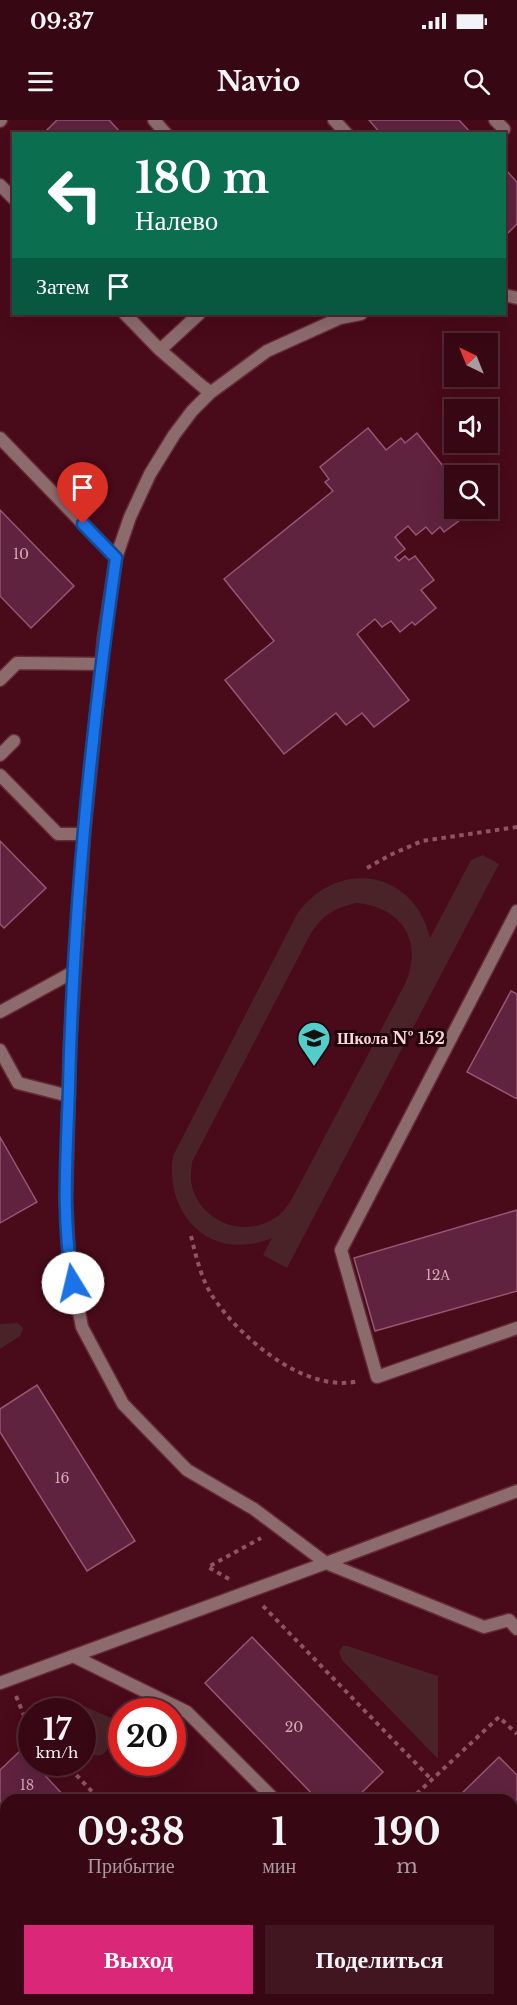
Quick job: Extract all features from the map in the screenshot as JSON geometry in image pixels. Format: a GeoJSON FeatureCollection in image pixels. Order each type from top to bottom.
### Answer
{"type":"FeatureCollection","features":[{"type":"Feature","properties":{"kind":"lane"},"geometry":{"type":"LineString","coordinates":[[154,120],[164,132]]}},
{"type":"Feature","properties":{"kind":"lane"},"geometry":{"type":"LineString","coordinates":[[334,120],[345,132]]}},
{"type":"Feature","properties":{"kind":"lane"},"geometry":{"type":"LineString","coordinates":[[0,185],[12,197]]}},
{"type":"Feature","properties":{"kind":"lane"},"geometry":{"type":"LineString","coordinates":[[126,315],[160,350],[210,393]]}},
{"type":"Feature","properties":{"kind":"lane"},"geometry":{"type":"LineString","coordinates":[[160,350],[198,315]]}},
{"type":"Feature","properties":{"kind":"lane"},"geometry":{"type":"LineString","coordinates":[[342,316],[267,351],[210,393],[192,411],[150,474],[130,517],[116,558],[84,834],[69,1096],[66,1200],[69,1261],[82,1327],[123,1404],[187,1470],[254,1509],[326,1563],[484,1627],[509,1620],[517,1629]]}},
{"type":"Feature","properties":{"kind":"lane"},"geometry":{"type":"LineString","coordinates":[[0,438],[116,558]]}},
{"type":"Feature","properties":{"kind":"lane"},"geometry":{"type":"LineString","coordinates":[[0,680],[18,663],[102,664]]}},
{"type":"Feature","properties":{"kind":"lane"},"geometry":{"type":"LineString","coordinates":[[0,755],[14,741]]}},
{"type":"Feature","properties":{"kind":"lane"},"geometry":{"type":"LineString","coordinates":[[0,775],[58,834],[84,834]]}},
{"type":"Feature","properties":{"kind":"lane"},"geometry":{"type":"LineString","coordinates":[[517,911],[341,1250],[377,1377],[517,1328]]}},
{"type":"Feature","properties":{"kind":"lane"},"geometry":{"type":"LineString","coordinates":[[0,1012],[75,971]]}},
{"type":"Feature","properties":{"kind":"lane"},"geometry":{"type":"LineString","coordinates":[[0,1050],[18,1083],[69,1096]]}},
{"type":"Feature","properties":{"kind":"lane"},"geometry":{"type":"LineString","coordinates":[[5,1681],[517,1491]]}},
{"type":"Feature","properties":{"kind":"lane"},"geometry":{"type":"LineString","coordinates":[[73,1656],[187,1712],[269,1794]]}},
{"type":"Feature","properties":{"kind":"path"},"geometry":{"type":"LineString","coordinates":[[367,868],[422,841],[517,827]]}},
{"type":"Feature","properties":{"kind":"path"},"geometry":{"type":"LineString","coordinates":[[191,1236],[198,1263],[213,1297],[242,1330],[271,1355],[296,1371],[316,1380],[344,1383],[377,1377]]}},
{"type":"Feature","properties":{"kind":"path"},"geometry":{"type":"LineString","coordinates":[[279,1528],[208,1567],[248,1591],[432,1780]]}},
{"type":"Feature","properties":{"kind":"path"},"geometry":{"type":"LineString","coordinates":[[5,1681],[18,1706]]}},
{"type":"Feature","properties":{"kind":"path"},"geometry":{"type":"LineString","coordinates":[[417,1794],[499,1717],[517,1734]]}},
{"type":"Feature","properties":{"kind":"path"},"geometry":{"type":"LineString","coordinates":[[77,1776],[94,1794]]}},
{"type":"Feature","properties":{"kind":"shaded area"},"geometry":{"type":"Polygon","coordinates":[[[483,855],[499,864],[287,1268],[263,1255],[272,1238],[250,1244],[230,1244],[212,1239],[197,1229],[185,1215],[176,1198],[172,1178],[173,1156],[297,914],[314,896],[332,884],[352,879],[372,879],[391,885],[408,897],[421,915],[430,938],[471,860],[483,855]],[[357,903],[336,910],[320,921],[311,933],[192,1162],[191,1183],[198,1201],[206,1211],[226,1224],[250,1227],[262,1224],[277,1217],[285,1209],[406,982],[411,967],[410,940],[396,919],[386,911],[357,903]]]}},
{"type":"Feature","properties":{"kind":"shaded area"},"geometry":{"type":"Polygon","coordinates":[[[17,1323],[23,1328],[20,1336],[0,1349],[0,1324],[17,1323]]]}},
{"type":"Feature","properties":{"kind":"shaded area"},"geometry":{"type":"Polygon","coordinates":[[[343,1646],[438,1676],[438,1759],[342,1660],[339,1652],[343,1646]]]}},
{"type":"Feature","properties":{"kind":"shaded area"},"geometry":{"type":"Polygon","coordinates":[[[96,1711],[108,1716],[108,1749],[100,1756],[96,1755],[96,1711]]]}},
{"type":"Feature","properties":{"kind":"building"},"geometry":{"type":"Polygon","coordinates":[[[57,120],[109,120],[120,132],[45,132],[57,120]]]}},
{"type":"Feature","properties":{"kind":"building"},"geometry":{"type":"Polygon","coordinates":[[[369,120],[459,120],[470,132],[379,132],[369,120]]]}},
{"type":"Feature","properties":{"kind":"building"},"geometry":{"type":"Polygon","coordinates":[[[506,170],[517,182],[517,224],[506,235],[506,170]]]}},
{"type":"Feature","properties":{"kind":"building"},"geometry":{"type":"Polygon","coordinates":[[[368,428],[386,450],[401,438],[405,443],[417,433],[444,467],[444,519],[461,519],[444,532],[440,527],[432,534],[426,527],[416,535],[408,526],[395,537],[405,549],[395,557],[399,561],[405,556],[409,560],[415,556],[434,580],[421,590],[436,608],[415,625],[412,622],[400,632],[391,621],[382,627],[375,619],[357,634],[409,700],[374,727],[362,713],[346,725],[336,713],[284,754],[225,680],[274,641],[224,579],[333,491],[325,482],[329,479],[320,467],[368,428]]]}},
{"type":"Feature","properties":{"kind":"building"},"geometry":{"type":"Polygon","coordinates":[[[0,510],[74,586],[31,628],[0,596],[0,510]]]}},
{"type":"Feature","properties":{"kind":"building"},"geometry":{"type":"Polygon","coordinates":[[[0,841],[46,888],[4,928],[0,924],[0,841]]]}},
{"type":"Feature","properties":{"kind":"building"},"geometry":{"type":"Polygon","coordinates":[[[511,991],[517,994],[517,1099],[467,1072],[511,991]]]}},
{"type":"Feature","properties":{"kind":"building"},"geometry":{"type":"Polygon","coordinates":[[[0,1137],[37,1202],[0,1223],[0,1137]]]}},
{"type":"Feature","properties":{"kind":"building"},"geometry":{"type":"Polygon","coordinates":[[[517,1210],[517,1291],[375,1331],[354,1258],[517,1210]]]}},
{"type":"Feature","properties":{"kind":"building"},"geometry":{"type":"Polygon","coordinates":[[[37,1385],[135,1541],[87,1571],[0,1432],[0,1409],[37,1385]]]}},
{"type":"Feature","properties":{"kind":"building"},"geometry":{"type":"Polygon","coordinates":[[[252,1637],[383,1772],[360,1794],[312,1794],[205,1683],[252,1637]]]}},
{"type":"Feature","properties":{"kind":"building"},"geometry":{"type":"Polygon","coordinates":[[[18,1753],[18,1776],[45,1776],[62,1794],[0,1794],[0,1770],[18,1753]]]}},
{"type":"Feature","properties":{"kind":"building"},"geometry":{"type":"Polygon","coordinates":[[[499,1757],[517,1775],[517,1794],[461,1794],[499,1757]]]}},
{"type":"Feature","properties":{"kind":"place","name":"Школа № 152"},"geometry":{"type":"Point","coordinates":[314,1067]}},
{"type":"Feature","properties":{"kind":"route"},"geometry":{"type":"LineString","coordinates":[[73,1283],[69,1261],[66,1200],[70,1044],[86,808],[104,637],[116,558],[83,524]]}}]}
